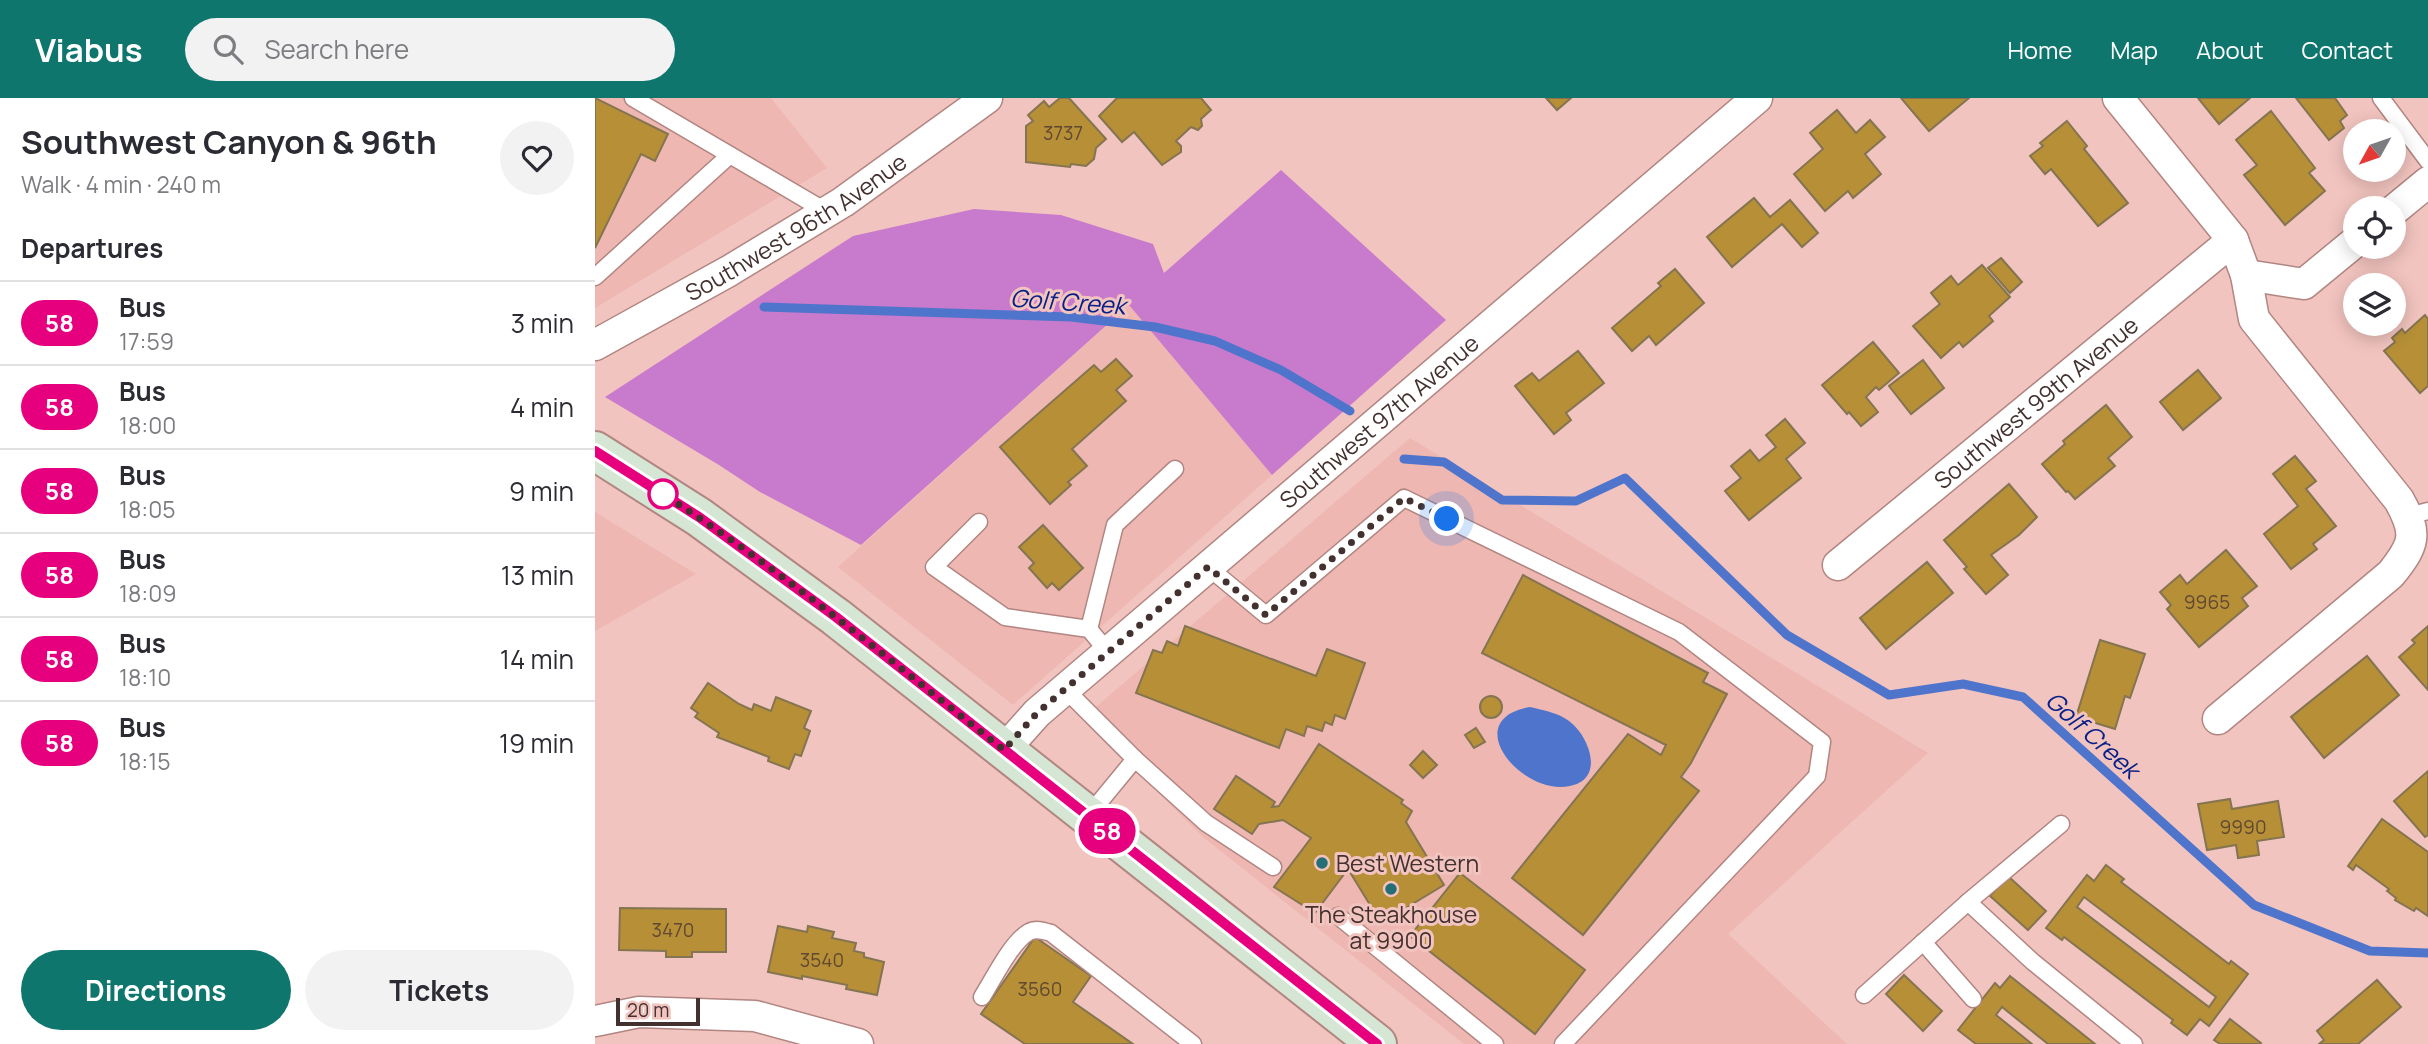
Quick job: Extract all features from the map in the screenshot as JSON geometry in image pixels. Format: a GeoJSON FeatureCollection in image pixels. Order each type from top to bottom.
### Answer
{"type":"FeatureCollection","features":[{"type":"Feature","properties":{"kind":"main road"},"geometry":{"type":"LineString","coordinates":[[595,451],[699,517],[836,617],[1377,1044]]}},
{"type":"Feature","properties":{"kind":"street","name":"Southwest 96th Avenue"},"geometry":{"type":"LineString","coordinates":[[595,345],[729,271],[827,212],[988,98]]}},
{"type":"Feature","properties":{"kind":"street","name":"Southwest 97th Avenue"},"geometry":{"type":"LineString","coordinates":[[1004,750],[1030,720],[1065,689],[1757,98]]}},
{"type":"Feature","properties":{"kind":"street"},"geometry":{"type":"LineString","coordinates":[[2118,98],[2233,240],[2246,275],[2254,319],[2399,500],[2418,513],[2407,554],[2391,574],[2218,719]]}},
{"type":"Feature","properties":{"kind":"street"},"geometry":{"type":"LineString","coordinates":[[2406,200],[2428,182]]}},
{"type":"Feature","properties":{"kind":"street","name":"Southwest 99th Avenue"},"geometry":{"type":"LineString","coordinates":[[1838,565],[2233,240]]}},
{"type":"Feature","properties":{"kind":"street"},"geometry":{"type":"LineString","coordinates":[[2246,275],[2304,284],[2343,252]]}},
{"type":"Feature","properties":{"kind":"street"},"geometry":{"type":"LineString","coordinates":[[595,1021],[639,1012],[755,1016],[858,1044]]}},
{"type":"Feature","properties":{"kind":"lane"},"geometry":{"type":"LineString","coordinates":[[633,98],[827,212]]}},
{"type":"Feature","properties":{"kind":"lane"},"geometry":{"type":"LineString","coordinates":[[2381,98],[2428,161]]}},
{"type":"Feature","properties":{"kind":"lane"},"geometry":{"type":"LineString","coordinates":[[595,276],[730,155]]}},
{"type":"Feature","properties":{"kind":"lane"},"geometry":{"type":"LineString","coordinates":[[1089,629],[1115,525],[1175,470]]}},
{"type":"Feature","properties":{"kind":"lane"},"geometry":{"type":"LineString","coordinates":[[1208,567],[1266,615],[1404,498],[1679,632],[1822,742],[1817,776],[1563,1044]]}},
{"type":"Feature","properties":{"kind":"lane"},"geometry":{"type":"LineString","coordinates":[[979,522],[933,567],[1005,617],[1089,629],[1108,652]]}},
{"type":"Feature","properties":{"kind":"lane"},"geometry":{"type":"LineString","coordinates":[[1065,689],[1135,759],[1206,823],[1273,867]]}},
{"type":"Feature","properties":{"kind":"lane"},"geometry":{"type":"LineString","coordinates":[[1088,816],[1135,759]]}},
{"type":"Feature","properties":{"kind":"lane"},"geometry":{"type":"LineString","coordinates":[[1864,995],[2061,824]]}},
{"type":"Feature","properties":{"kind":"lane"},"geometry":{"type":"LineString","coordinates":[[1968,902],[2033,962],[2134,1044]]}},
{"type":"Feature","properties":{"kind":"lane"},"geometry":{"type":"LineString","coordinates":[[1338,916],[1495,1044]]}},
{"type":"Feature","properties":{"kind":"lane"},"geometry":{"type":"LineString","coordinates":[[982,997],[1015,945],[1029,932],[1038,930],[1051,933],[1193,1044]]}},
{"type":"Feature","properties":{"kind":"lane"},"geometry":{"type":"LineString","coordinates":[[1923,942],[1973,999]]}},
{"type":"Feature","properties":{"kind":"shaded area"},"geometry":{"type":"Polygon","coordinates":[[[595,98],[771,98],[827,168],[595,308],[595,98]]]}},
{"type":"Feature","properties":{"kind":"shaded area"},"geometry":{"type":"Polygon","coordinates":[[[1281,170],[1446,320],[1272,475],[1129,305],[861,545],[760,492],[605,397],[853,236],[974,209],[1061,215],[1153,244],[1164,273],[1281,170]]]}},
{"type":"Feature","properties":{"kind":"shaded area"},"geometry":{"type":"Polygon","coordinates":[[[1129,305],[1272,475],[1013,705],[838,567],[1129,305]]]}},
{"type":"Feature","properties":{"kind":"shaded area"},"geometry":{"type":"Polygon","coordinates":[[[1410,438],[1928,753],[1728,934],[1847,1044],[1464,1044],[1203,837],[1083,718],[1410,438]]]}},
{"type":"Feature","properties":{"kind":"shaded area"},"geometry":{"type":"Polygon","coordinates":[[[595,512],[696,574],[595,631],[595,512]]]}},
{"type":"Feature","properties":{"kind":"water"},"geometry":{"type":"Polygon","coordinates":[[[1530,707],[1562,717],[1581,734],[1587,744],[1591,765],[1581,782],[1570,786],[1552,786],[1534,780],[1517,769],[1505,755],[1498,741],[1499,726],[1509,715],[1530,707]]]}},
{"type":"Feature","properties":{"kind":"building"},"geometry":{"type":"Polygon","coordinates":[[[595,98],[668,134],[655,161],[641,154],[595,248],[595,98]]]}},
{"type":"Feature","properties":{"kind":"building"},"geometry":{"type":"Polygon","coordinates":[[[1060,98],[1069,98],[1106,139],[1096,148],[1094,159],[1086,166],[1026,162],[1026,126],[1033,121],[1028,115],[1044,101],[1049,107],[1060,98]]]}},
{"type":"Feature","properties":{"kind":"building"},"geometry":{"type":"Polygon","coordinates":[[[1117,98],[1201,98],[1211,110],[1201,119],[1202,126],[1198,130],[1191,127],[1176,141],[1181,146],[1181,152],[1162,165],[1134,132],[1122,142],[1099,116],[1117,98]]]}},
{"type":"Feature","properties":{"kind":"building"},"geometry":{"type":"Polygon","coordinates":[[[1546,98],[1571,98],[1557,110],[1546,98]]]}},
{"type":"Feature","properties":{"kind":"building"},"geometry":{"type":"Polygon","coordinates":[[[1901,98],[1969,98],[1929,131],[1901,98]]]}},
{"type":"Feature","properties":{"kind":"building"},"geometry":{"type":"Polygon","coordinates":[[[2198,98],[2250,98],[2219,124],[2198,98]]]}},
{"type":"Feature","properties":{"kind":"building"},"geometry":{"type":"Polygon","coordinates":[[[2296,98],[2335,98],[2347,115],[2340,121],[2343,129],[2329,140],[2296,98]]]}},
{"type":"Feature","properties":{"kind":"building"},"geometry":{"type":"Polygon","coordinates":[[[1837,110],[1856,133],[1870,120],[1885,137],[1865,154],[1881,174],[1853,198],[1848,191],[1825,211],[1794,174],[1823,149],[1810,133],[1837,110]]]}},
{"type":"Feature","properties":{"kind":"building"},"geometry":{"type":"Polygon","coordinates":[[[2271,111],[2315,168],[2309,173],[2325,191],[2285,225],[2244,175],[2257,165],[2236,140],[2271,111]]]}},
{"type":"Feature","properties":{"kind":"building"},"geometry":{"type":"Polygon","coordinates":[[[2067,121],[2087,146],[2084,149],[2128,203],[2098,226],[2051,169],[2045,174],[2030,156],[2043,146],[2040,143],[2067,121]]]}},
{"type":"Feature","properties":{"kind":"building"},"geometry":{"type":"Polygon","coordinates":[[[1754,198],[1770,217],[1790,200],[1818,233],[1802,247],[1782,224],[1732,267],[1707,237],[1754,198]]]}},
{"type":"Feature","properties":{"kind":"building"},"geometry":{"type":"Polygon","coordinates":[[[2001,258],[2022,282],[2010,293],[1988,268],[2001,258]]]}},
{"type":"Feature","properties":{"kind":"building"},"geometry":{"type":"Polygon","coordinates":[[[1982,265],[2010,297],[1989,316],[1993,321],[1963,347],[1959,342],[1941,358],[1913,326],[1940,304],[1931,293],[1951,276],[1958,285],[1982,265]]]}},
{"type":"Feature","properties":{"kind":"building"},"geometry":{"type":"Polygon","coordinates":[[[1675,269],[1704,303],[1656,345],[1649,336],[1632,351],[1612,328],[1661,286],[1658,283],[1675,269]]]}},
{"type":"Feature","properties":{"kind":"building"},"geometry":{"type":"Polygon","coordinates":[[[2425,315],[2428,319],[2428,386],[2420,393],[2384,351],[2395,342],[2392,338],[2394,336],[2406,336],[2406,332],[2425,315]]]}},
{"type":"Feature","properties":{"kind":"building"},"geometry":{"type":"Polygon","coordinates":[[[1873,342],[1899,373],[1879,390],[1876,387],[1866,397],[1878,412],[1861,426],[1822,385],[1873,342]]]}},
{"type":"Feature","properties":{"kind":"building"},"geometry":{"type":"Polygon","coordinates":[[[1578,351],[1604,383],[1566,413],[1571,420],[1554,434],[1515,386],[1532,373],[1539,381],[1578,351]]]}},
{"type":"Feature","properties":{"kind":"building"},"geometry":{"type":"Polygon","coordinates":[[[1116,359],[1132,376],[1116,390],[1126,401],[1072,449],[1087,466],[1068,482],[1071,485],[1050,504],[1000,447],[1094,365],[1101,372],[1116,359]]]}},
{"type":"Feature","properties":{"kind":"building"},"geometry":{"type":"Polygon","coordinates":[[[1923,360],[1944,388],[1911,414],[1889,386],[1923,360]]]}},
{"type":"Feature","properties":{"kind":"building"},"geometry":{"type":"Polygon","coordinates":[[[2198,370],[2221,398],[2183,430],[2160,402],[2198,370]]]}},
{"type":"Feature","properties":{"kind":"building"},"geometry":{"type":"Polygon","coordinates":[[[2106,405],[2132,437],[2108,458],[2115,466],[2075,499],[2042,464],[2065,444],[2063,441],[2106,405]]]}},
{"type":"Feature","properties":{"kind":"building"},"geometry":{"type":"Polygon","coordinates":[[[1785,419],[1805,443],[1786,459],[1801,478],[1749,520],[1725,491],[1741,478],[1731,466],[1750,450],[1759,461],[1776,447],[1766,435],[1785,419]]]}},
{"type":"Feature","properties":{"kind":"building"},"geometry":{"type":"Polygon","coordinates":[[[2295,456],[2316,481],[2306,489],[2336,526],[2313,544],[2317,549],[2291,569],[2264,534],[2298,506],[2273,474],[2295,456]]]}},
{"type":"Feature","properties":{"kind":"building"},"geometry":{"type":"Polygon","coordinates":[[[2009,484],[2037,517],[2019,535],[1991,555],[2008,575],[1986,594],[1944,540],[2009,484]]]}},
{"type":"Feature","properties":{"kind":"building"},"geometry":{"type":"Polygon","coordinates":[[[1043,525],[1083,568],[1059,590],[1052,583],[1047,588],[1029,568],[1034,563],[1019,547],[1043,525]]]}},
{"type":"Feature","properties":{"kind":"building"},"geometry":{"type":"Polygon","coordinates":[[[2226,550],[2257,586],[2242,598],[2248,606],[2199,647],[2167,609],[2171,605],[2160,592],[2180,575],[2187,584],[2226,550]]]}},
{"type":"Feature","properties":{"kind":"building"},"geometry":{"type":"Polygon","coordinates":[[[1927,562],[1953,593],[1886,649],[1860,618],[1927,562]]]}},
{"type":"Feature","properties":{"kind":"building"},"geometry":{"type":"Polygon","coordinates":[[[1523,575],[1708,673],[1703,682],[1727,694],[1681,777],[1699,791],[1583,935],[1512,878],[1628,734],[1661,755],[1666,745],[1482,653],[1523,575]]]}},
{"type":"Feature","properties":{"kind":"building"},"geometry":{"type":"Polygon","coordinates":[[[1185,626],[1316,676],[1327,649],[1365,663],[1345,719],[1335,715],[1332,725],[1325,722],[1322,731],[1307,726],[1304,736],[1286,729],[1279,748],[1136,693],[1153,650],[1162,653],[1167,641],[1178,646],[1185,626]]]}},
{"type":"Feature","properties":{"kind":"building"},"geometry":{"type":"Polygon","coordinates":[[[2428,626],[2428,690],[2399,657],[2415,643],[2412,640],[2428,626]]]}},
{"type":"Feature","properties":{"kind":"building"},"geometry":{"type":"Polygon","coordinates":[[[2100,640],[2145,654],[2130,698],[2125,696],[2115,729],[2076,717],[2100,640]]]}},
{"type":"Feature","properties":{"kind":"building"},"geometry":{"type":"Polygon","coordinates":[[[2367,656],[2399,695],[2324,758],[2291,717],[2367,656]]]}},
{"type":"Feature","properties":{"kind":"building"},"geometry":{"type":"Polygon","coordinates":[[[708,683],[752,710],[754,704],[771,711],[776,697],[811,711],[804,728],[810,731],[801,756],[795,754],[789,769],[768,761],[769,757],[717,737],[719,733],[695,717],[698,713],[691,708],[708,683]]]}},
{"type":"Feature","properties":{"kind":"building"},"geometry":{"type":"Polygon","coordinates":[[[1491,696],[1499,699],[1502,707],[1499,715],[1491,718],[1483,715],[1480,707],[1483,699],[1491,696]]]}},
{"type":"Feature","properties":{"kind":"building"},"geometry":{"type":"Polygon","coordinates":[[[1476,728],[1485,742],[1474,748],[1465,735],[1476,728]]]}},
{"type":"Feature","properties":{"kind":"building"},"geometry":{"type":"Polygon","coordinates":[[[1319,744],[1403,800],[1401,803],[1412,811],[1406,822],[1444,885],[1381,923],[1348,869],[1315,913],[1274,887],[1311,838],[1283,820],[1259,824],[1252,834],[1214,809],[1236,776],[1275,802],[1272,807],[1279,806],[1319,744]]]}},
{"type":"Feature","properties":{"kind":"building"},"geometry":{"type":"Polygon","coordinates":[[[1423,751],[1437,765],[1423,778],[1410,765],[1423,751]]]}},
{"type":"Feature","properties":{"kind":"building"},"geometry":{"type":"Polygon","coordinates":[[[2428,771],[2428,835],[2425,837],[2394,801],[2428,771]]]}},
{"type":"Feature","properties":{"kind":"building"},"geometry":{"type":"Polygon","coordinates":[[[2230,799],[2232,809],[2278,801],[2284,837],[2257,841],[2259,855],[2238,858],[2236,845],[2207,850],[2198,804],[2230,799]]]}},
{"type":"Feature","properties":{"kind":"building"},"geometry":{"type":"Polygon","coordinates":[[[2382,819],[2428,852],[2428,916],[2395,900],[2387,891],[2389,889],[2356,865],[2353,870],[2348,866],[2382,819]]]}},
{"type":"Feature","properties":{"kind":"building"},"geometry":{"type":"Polygon","coordinates":[[[2106,865],[2124,879],[2121,882],[2229,964],[2231,961],[2248,974],[2209,1026],[2200,1019],[2187,1035],[2171,1023],[2173,1020],[2064,937],[2062,940],[2046,928],[2087,875],[2094,881],[2106,865]],[[2084,897],[2077,907],[2209,1007],[2216,997],[2084,897]]]}},
{"type":"Feature","properties":{"kind":"building"},"geometry":{"type":"Polygon","coordinates":[[[1460,873],[1585,970],[1535,1034],[1410,936],[1460,873]]]}},
{"type":"Feature","properties":{"kind":"building"},"geometry":{"type":"Polygon","coordinates":[[[2008,876],[2046,911],[2028,930],[1990,896],[2008,876]]]}},
{"type":"Feature","properties":{"kind":"building"},"geometry":{"type":"Polygon","coordinates":[[[620,908],[726,909],[726,952],[692,952],[692,957],[666,957],[666,951],[619,950],[620,908]]]}},
{"type":"Feature","properties":{"kind":"building"},"geometry":{"type":"Polygon","coordinates":[[[778,926],[807,932],[808,926],[834,932],[832,938],[856,943],[854,951],[864,953],[864,957],[884,962],[877,995],[846,989],[847,985],[768,972],[778,926]]]}},
{"type":"Feature","properties":{"kind":"building"},"geometry":{"type":"Polygon","coordinates":[[[1035,937],[1091,976],[1073,1002],[1133,1044],[1025,1044],[981,1014],[1035,937]]]}},
{"type":"Feature","properties":{"kind":"building"},"geometry":{"type":"Polygon","coordinates":[[[1904,975],[1942,1011],[1923,1031],[1886,994],[1904,975]]]}},
{"type":"Feature","properties":{"kind":"building"},"geometry":{"type":"Polygon","coordinates":[[[2010,976],[2095,1044],[2048,1044],[2002,1007],[1996,1015],[2032,1044],[1976,1044],[1958,1030],[1995,983],[2000,988],[2010,976]]]}},
{"type":"Feature","properties":{"kind":"building"},"geometry":{"type":"Polygon","coordinates":[[[2377,980],[2401,1007],[2358,1044],[2319,1044],[2324,1040],[2317,1031],[2377,980]]]}},
{"type":"Feature","properties":{"kind":"building"},"geometry":{"type":"Polygon","coordinates":[[[2230,1019],[2261,1043],[2220,1044],[2214,1040],[2230,1019]]]}},
{"type":"Feature","properties":{"kind":"waterway","name":"Golf Creek"},"geometry":{"type":"LineString","coordinates":[[764,307],[1071,317],[1155,327],[1215,341],[1281,370],[1350,411]]}},
{"type":"Feature","properties":{"kind":"waterway","name":"Golf Creek"},"geometry":{"type":"LineString","coordinates":[[1404,459],[1444,462],[1502,500],[1576,501],[1625,478],[1787,635],[1889,695],[1963,684],[2023,697],[2254,905],[2370,951],[2428,953]]}},
{"type":"Feature","properties":{"kind":"bus line","name":"58"},"geometry":{"type":"LineString","coordinates":[[595,451],[699,517],[836,617],[1377,1044]]}},
{"type":"Feature","properties":{"kind":"place","name":"Best Western"},"geometry":{"type":"Point","coordinates":[1322,863]}},
{"type":"Feature","properties":{"kind":"place","name":"The Steakhouse at 9900"},"geometry":{"type":"Point","coordinates":[1391,889]}},
{"type":"Feature","properties":{"kind":"route"},"geometry":{"type":"LineString","coordinates":[[663,494],[655,489],[712,526],[836,617],[1004,750],[1037,713],[1208,567],[1266,615],[1404,498],[1447,519]]}}]}
